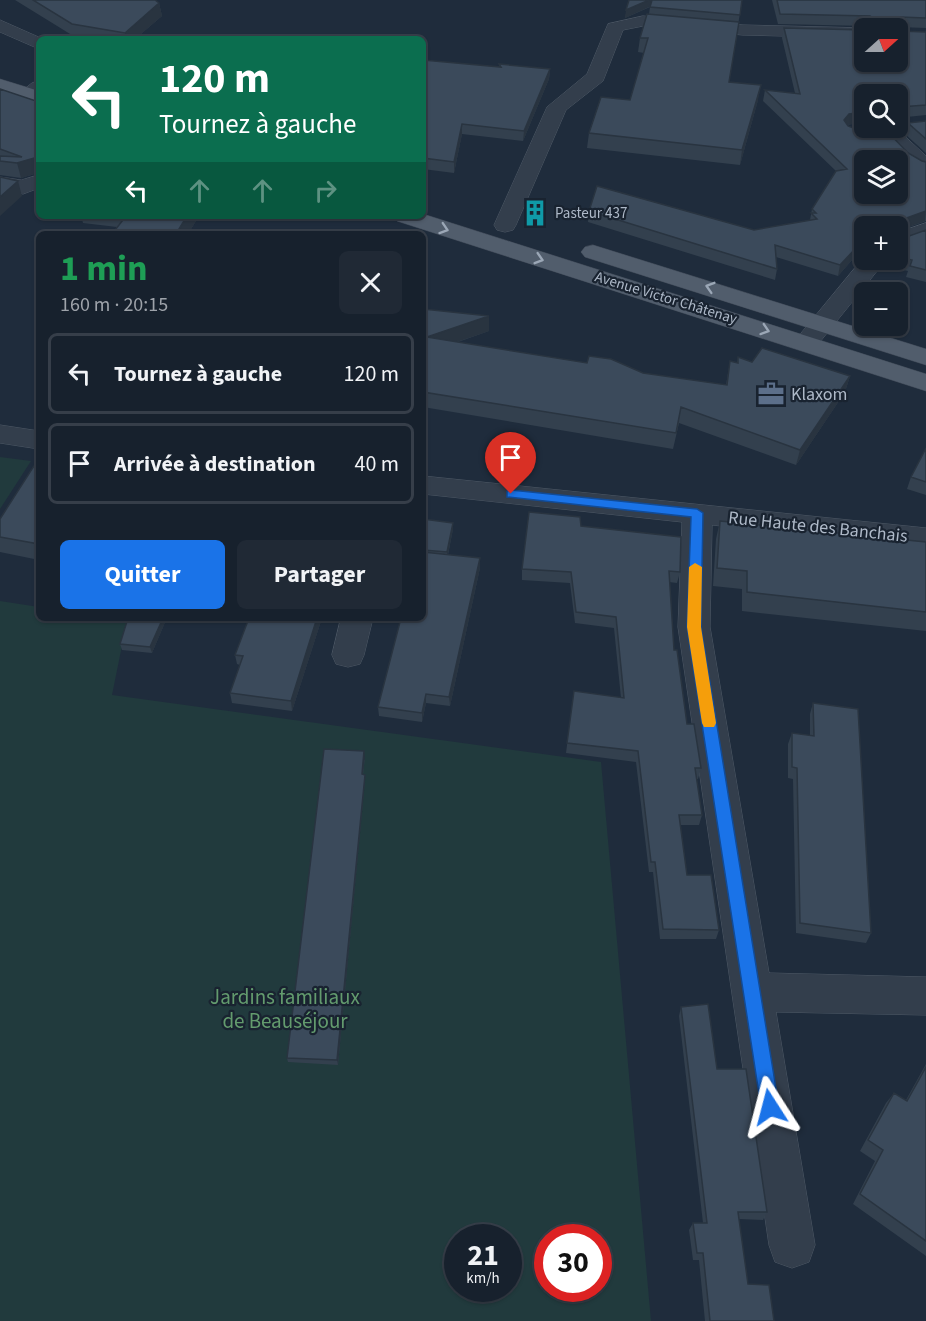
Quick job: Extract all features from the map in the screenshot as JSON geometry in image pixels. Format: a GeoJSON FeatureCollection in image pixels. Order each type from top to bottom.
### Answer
{"type":"FeatureCollection","features":[{"type":"Feature","properties":{"kind":"main road"},"geometry":{"type":"LineString","coordinates":[[0,68],[36,90]]}},
{"type":"Feature","properties":{"kind":"main road"},"geometry":{"type":"LineString","coordinates":[[0,85],[36,90]]}},
{"type":"Feature","properties":{"kind":"main road","name":"Avenue Victor Châtenay"},"geometry":{"type":"LineString","coordinates":[[414,219],[926,383]]}},
{"type":"Feature","properties":{"kind":"main road","name":"Avenue Victor Châtenay"},"geometry":{"type":"LineString","coordinates":[[494,222],[926,357]]}},
{"type":"Feature","properties":{"kind":"main road"},"geometry":{"type":"LineString","coordinates":[[601,278],[620,260]]}},
{"type":"Feature","properties":{"kind":"street"},"geometry":{"type":"LineString","coordinates":[[494,222],[556,107],[596,76],[614,28],[617,26],[643,21],[743,30],[854,33]]}},
{"type":"Feature","properties":{"kind":"street"},"geometry":{"type":"LineString","coordinates":[[0,25],[36,43]]}},
{"type":"Feature","properties":{"kind":"street"},"geometry":{"type":"LineString","coordinates":[[890,138],[926,166]]}},
{"type":"Feature","properties":{"kind":"street"},"geometry":{"type":"LineString","coordinates":[[0,183],[23,186],[36,182]]}},
{"type":"Feature","properties":{"kind":"street"},"geometry":{"type":"LineString","coordinates":[[908,237],[926,230]]}},
{"type":"Feature","properties":{"kind":"street"},"geometry":{"type":"LineString","coordinates":[[806,343],[866,270]]}},
{"type":"Feature","properties":{"kind":"street"},"geometry":{"type":"LineString","coordinates":[[0,435],[36,440]]}},
{"type":"Feature","properties":{"kind":"street","name":"Rue Haute des Banchais"},"geometry":{"type":"LineString","coordinates":[[426,484],[926,538]]}},
{"type":"Feature","properties":{"kind":"street"},"geometry":{"type":"LineString","coordinates":[[697,513],[694,627],[792,1245]]}},
{"type":"Feature","properties":{"kind":"street"},"geometry":{"type":"LineString","coordinates":[[348,656],[356,621]]}},
{"type":"Feature","properties":{"kind":"street"},"geometry":{"type":"LineString","coordinates":[[752,992],[926,996]]}},
{"type":"Feature","properties":{"kind":"green space"},"geometry":{"type":"Polygon","coordinates":[[[0,457],[31,461],[0,509],[0,457]]]}},
{"type":"Feature","properties":{"kind":"green space","name":"Jardins familiaux de Beauséjour"},"geometry":{"type":"Polygon","coordinates":[[[0,601],[36,607],[36,621],[127,621],[112,695],[601,762],[651,1321],[0,1321],[0,601]]]}},
{"type":"Feature","properties":{"kind":"building"},"geometry":{"type":"Polygon","coordinates":[[[33,0],[155,0],[159,3],[125,33],[72,24],[33,0]]]}},
{"type":"Feature","properties":{"kind":"building"},"geometry":{"type":"Polygon","coordinates":[[[629,0],[649,0],[626,10],[629,0]]]}},
{"type":"Feature","properties":{"kind":"building"},"geometry":{"type":"Polygon","coordinates":[[[652,0],[742,0],[740,15],[650,7],[652,0]]]}},
{"type":"Feature","properties":{"kind":"building"},"geometry":{"type":"Polygon","coordinates":[[[777,0],[926,0],[926,18],[873,18],[870,16],[780,14],[777,0]]]}},
{"type":"Feature","properties":{"kind":"building"},"geometry":{"type":"Polygon","coordinates":[[[647,14],[739,22],[729,82],[761,85],[742,150],[589,133],[601,97],[630,100],[648,38],[640,38],[647,14]]]}},
{"type":"Feature","properties":{"kind":"building"},"geometry":{"type":"Polygon","coordinates":[[[784,28],[854,30],[854,72],[908,72],[908,31],[926,32],[926,105],[908,106],[908,84],[854,84],[854,113],[849,114],[844,120],[848,126],[854,128],[854,138],[894,138],[905,150],[854,150],[854,204],[908,204],[908,153],[926,162],[926,211],[908,217],[854,216],[854,250],[840,265],[775,245],[777,269],[589,211],[597,186],[754,230],[817,219],[811,213],[816,213],[812,209],[836,171],[847,169],[765,90],[800,94],[784,28]]]}},
{"type":"Feature","properties":{"kind":"building"},"geometry":{"type":"Polygon","coordinates":[[[426,60],[550,69],[524,131],[462,124],[454,162],[426,158],[426,60]]]}},
{"type":"Feature","properties":{"kind":"building"},"geometry":{"type":"Polygon","coordinates":[[[0,89],[36,101],[36,159],[17,163],[0,161],[0,156],[22,157],[0,149],[0,89]]]}},
{"type":"Feature","properties":{"kind":"building"},"geometry":{"type":"Polygon","coordinates":[[[926,121],[926,139],[908,123],[926,121]]]}},
{"type":"Feature","properties":{"kind":"building"},"geometry":{"type":"Polygon","coordinates":[[[0,177],[18,181],[0,197],[0,177]]]}},
{"type":"Feature","properties":{"kind":"building"},"geometry":{"type":"Polygon","coordinates":[[[124,219],[185,219],[178,231],[114,231],[124,219]]]}},
{"type":"Feature","properties":{"kind":"building"},"geometry":{"type":"Polygon","coordinates":[[[926,230],[926,270],[910,266],[912,260],[908,259],[908,236],[926,230]]]}},
{"type":"Feature","properties":{"kind":"building"},"geometry":{"type":"Polygon","coordinates":[[[426,309],[489,316],[427,337],[587,363],[589,356],[611,359],[643,373],[727,385],[730,361],[738,363],[738,357],[752,362],[762,348],[850,376],[800,450],[681,407],[676,433],[426,392],[426,309]]]}},
{"type":"Feature","properties":{"kind":"building"},"geometry":{"type":"Polygon","coordinates":[[[926,448],[926,482],[911,477],[926,448]]]}},
{"type":"Feature","properties":{"kind":"building"},"geometry":{"type":"Polygon","coordinates":[[[36,463],[36,543],[0,537],[0,519],[36,463]]]}},
{"type":"Feature","properties":{"kind":"building"},"geometry":{"type":"Polygon","coordinates":[[[529,512],[580,517],[581,526],[681,537],[680,572],[669,571],[674,650],[677,650],[687,724],[694,724],[701,768],[695,768],[702,815],[679,815],[687,875],[711,875],[719,930],[663,929],[655,862],[651,862],[638,751],[567,743],[574,691],[624,698],[616,617],[576,612],[571,572],[522,569],[529,512]]]}},
{"type":"Feature","properties":{"kind":"building"},"geometry":{"type":"Polygon","coordinates":[[[426,519],[453,523],[447,552],[426,550],[426,519]]]}},
{"type":"Feature","properties":{"kind":"building"},"geometry":{"type":"Polygon","coordinates":[[[720,521],[926,542],[926,612],[747,592],[747,571],[717,568],[720,521]]]}},
{"type":"Feature","properties":{"kind":"building"},"geometry":{"type":"Polygon","coordinates":[[[426,552],[480,558],[449,697],[426,694],[422,713],[378,707],[400,621],[426,621],[426,552]]]}},
{"type":"Feature","properties":{"kind":"building"},"geometry":{"type":"Polygon","coordinates":[[[127,621],[162,621],[150,647],[120,644],[127,621]]]}},
{"type":"Feature","properties":{"kind":"building"},"geometry":{"type":"Polygon","coordinates":[[[248,621],[316,621],[291,701],[230,693],[243,656],[235,655],[248,621]]]}},
{"type":"Feature","properties":{"kind":"building"},"geometry":{"type":"Polygon","coordinates":[[[813,703],[858,709],[871,933],[800,923],[797,768],[792,767],[792,733],[814,736],[813,703]]]}},
{"type":"Feature","properties":{"kind":"building"},"geometry":{"type":"Polygon","coordinates":[[[324,749],[364,751],[362,774],[365,775],[337,1060],[287,1058],[324,749]]]}},
{"type":"Feature","properties":{"kind":"building"},"geometry":{"type":"Polygon","coordinates":[[[708,1004],[717,1069],[746,1069],[767,1212],[738,1212],[748,1284],[769,1285],[774,1321],[710,1321],[703,1253],[697,1253],[693,1223],[707,1223],[681,1007],[708,1004]]]}},
{"type":"Feature","properties":{"kind":"building"},"geometry":{"type":"Polygon","coordinates":[[[926,1067],[926,1241],[860,1194],[883,1150],[868,1140],[894,1093],[907,1101],[926,1067]]]}},
{"type":"Feature","properties":{"kind":"slow traffic"},"geometry":{"type":"LineString","coordinates":[[695,567],[694,627],[709,723]]}},
{"type":"Feature","properties":{"kind":"place","name":"Pasteur 437"},"geometry":{"type":"Point","coordinates":[535,213]}},
{"type":"Feature","properties":{"kind":"place","name":"Klaxom"},"geometry":{"type":"Point","coordinates":[771,394]}},
{"type":"Feature","properties":{"kind":"route"},"geometry":{"type":"LineString","coordinates":[[511,494],[697,513],[694,627],[770,1107]]}}]}
